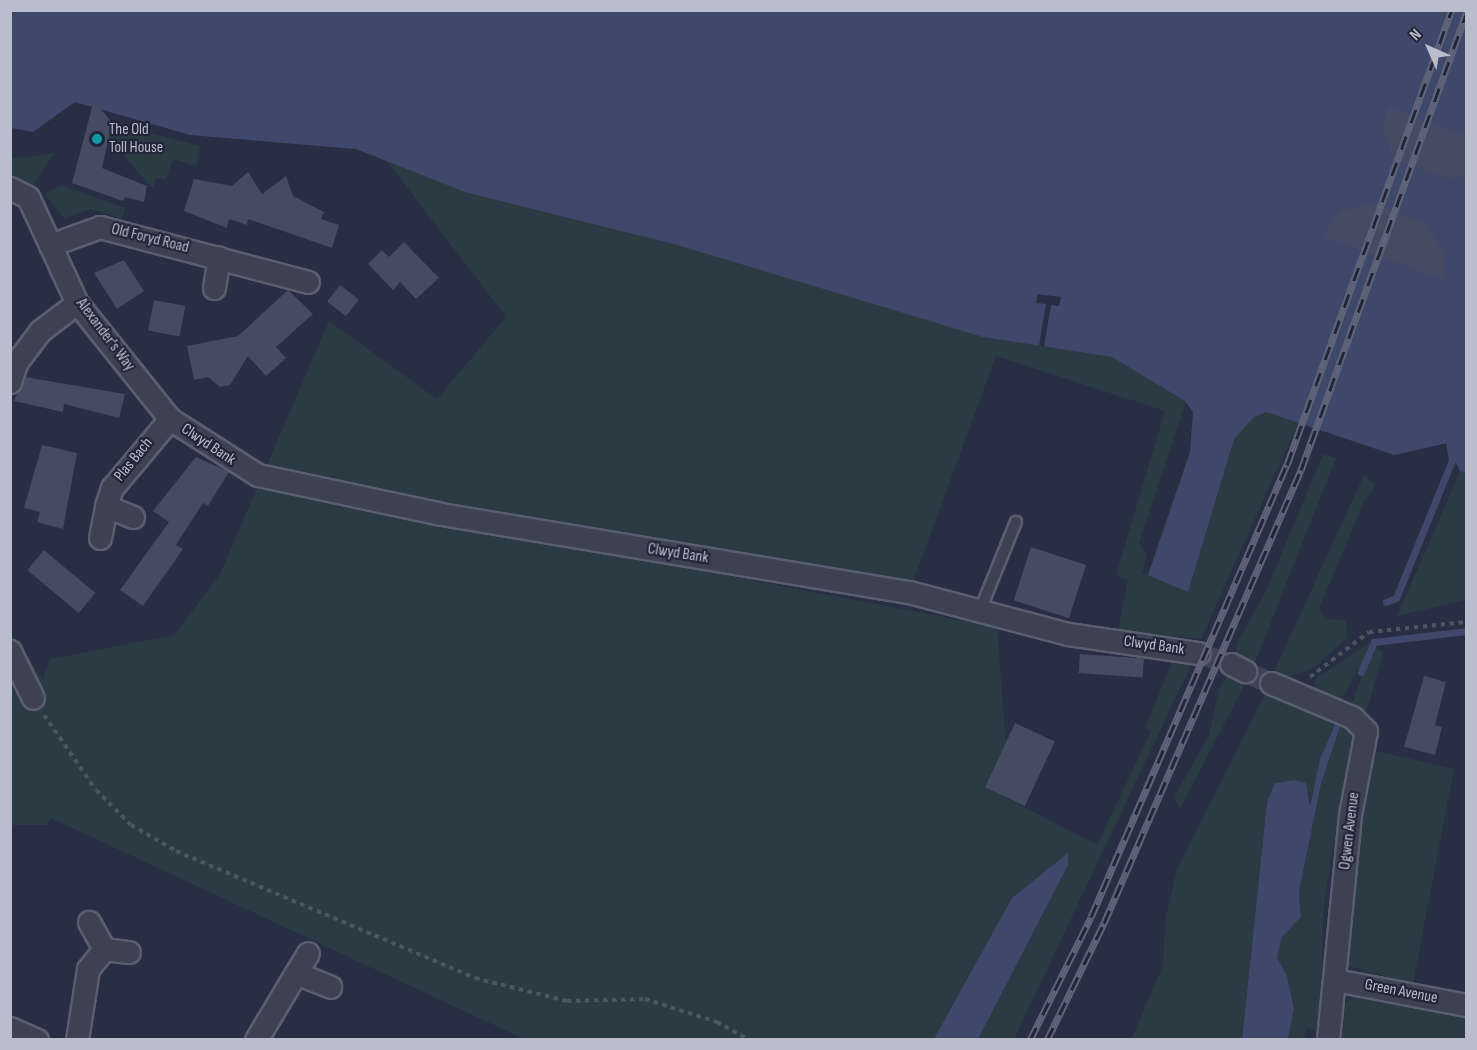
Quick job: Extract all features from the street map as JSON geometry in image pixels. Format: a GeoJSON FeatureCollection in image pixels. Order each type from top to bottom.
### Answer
{"type":"FeatureCollection","features":[{"type":"Feature","properties":{"kind":"street"},"geometry":{"type":"LineString","coordinates":[[10,188],[28,197],[50,245]]}},
{"type":"Feature","properties":{"kind":"street","name":"Old Foryd Road"},"geometry":{"type":"LineString","coordinates":[[50,245],[100,227],[308,282]]}},
{"type":"Feature","properties":{"kind":"street","name":"Alexander's Way"},"geometry":{"type":"LineString","coordinates":[[50,245],[77,303],[170,419]]}},
{"type":"Feature","properties":{"kind":"street"},"geometry":{"type":"LineString","coordinates":[[214,288],[219,257]]}},
{"type":"Feature","properties":{"kind":"street"},"geometry":{"type":"LineString","coordinates":[[10,382],[16,363],[40,331],[77,303]]}},
{"type":"Feature","properties":{"kind":"street","name":"Plas Bach"},"geometry":{"type":"LineString","coordinates":[[100,538],[106,506],[125,467],[170,419]]}},
{"type":"Feature","properties":{"kind":"street","name":"Clwyd Bank"},"geometry":{"type":"LineString","coordinates":[[170,419],[230,462],[301,488],[981,608],[1068,634],[1199,653]]}},
{"type":"Feature","properties":{"kind":"street"},"geometry":{"type":"LineString","coordinates":[[106,506],[133,517]]}},
{"type":"Feature","properties":{"kind":"street"},"geometry":{"type":"LineString","coordinates":[[10,651],[33,698]]}},
{"type":"Feature","properties":{"kind":"street","name":"Ogwen Avenue"},"geometry":{"type":"LineString","coordinates":[[1280,687],[1352,717],[1365,731],[1350,815],[1328,1040]]}},
{"type":"Feature","properties":{"kind":"street"},"geometry":{"type":"LineString","coordinates":[[89,922],[104,949]]}},
{"type":"Feature","properties":{"kind":"street"},"geometry":{"type":"LineString","coordinates":[[104,949],[129,952]]}},
{"type":"Feature","properties":{"kind":"street"},"geometry":{"type":"LineString","coordinates":[[76,1040],[88,969],[104,949]]}},
{"type":"Feature","properties":{"kind":"street"},"geometry":{"type":"LineString","coordinates":[[256,1040],[308,953]]}},
{"type":"Feature","properties":{"kind":"street"},"geometry":{"type":"LineString","coordinates":[[296,973],[330,987]]}},
{"type":"Feature","properties":{"kind":"street","name":"Green Avenue"},"geometry":{"type":"LineString","coordinates":[[1335,980],[1467,1005]]}},
{"type":"Feature","properties":{"kind":"street"},"geometry":{"type":"LineString","coordinates":[[10,1028],[37,1040]]}},
{"type":"Feature","properties":{"kind":"lane"},"geometry":{"type":"LineString","coordinates":[[981,608],[1016,522]]}},
{"type":"Feature","properties":{"kind":"path"},"geometry":{"type":"LineString","coordinates":[[1280,687],[1369,632],[1467,622]]}},
{"type":"Feature","properties":{"kind":"path"},"geometry":{"type":"LineString","coordinates":[[33,698],[96,790],[131,825],[176,851],[475,978],[567,1001],[645,999],[717,1022],[750,1040]]}},
{"type":"Feature","properties":{"kind":"shaded area"},"geometry":{"type":"Polygon","coordinates":[[[170,100],[537,150],[1298,423],[1201,639],[1118,630],[1128,580],[1116,575],[1165,411],[996,356],[911,587],[375,493],[266,467],[329,321],[437,399],[506,317],[387,161],[356,149],[190,135],[143,121],[170,100]],[[1186,402],[1139,543],[1147,554],[1142,574],[1148,574],[1190,452],[1193,412],[1186,402]]]}},
{"type":"Feature","properties":{"kind":"shaded area"},"geometry":{"type":"Polygon","coordinates":[[[112,123],[200,146],[196,166],[173,159],[166,180],[156,178],[153,189],[109,139],[112,123]]]}},
{"type":"Feature","properties":{"kind":"shaded area"},"geometry":{"type":"Polygon","coordinates":[[[55,153],[32,186],[11,178],[10,159],[55,153]]]}},
{"type":"Feature","properties":{"kind":"shaded area"},"geometry":{"type":"Polygon","coordinates":[[[61,185],[125,208],[122,219],[90,209],[64,219],[45,194],[61,185]]]}},
{"type":"Feature","properties":{"kind":"shaded area"},"geometry":{"type":"Polygon","coordinates":[[[1466,407],[1466,600],[1397,616],[1460,472],[1449,442],[1466,407]]]}},
{"type":"Feature","properties":{"kind":"shaded area"},"geometry":{"type":"Polygon","coordinates":[[[1323,454],[1336,458],[1256,660],[1249,665],[1234,659],[1237,643],[1266,591],[1323,454]]]}},
{"type":"Feature","properties":{"kind":"shaded area"},"geometry":{"type":"Polygon","coordinates":[[[1364,475],[1374,483],[1373,491],[1365,499],[1319,609],[1326,619],[1346,620],[1347,638],[1312,669],[1283,679],[1272,676],[1364,475]]]}},
{"type":"Feature","properties":{"kind":"shaded area"},"geometry":{"type":"Polygon","coordinates":[[[258,486],[997,627],[1006,744],[986,787],[1097,845],[1151,731],[1145,728],[1172,662],[1120,655],[1121,647],[1195,657],[1014,1039],[526,1040],[51,818],[47,825],[11,825],[10,631],[43,680],[50,659],[174,635],[220,574],[258,486]]]}},
{"type":"Feature","properties":{"kind":"shaded area"},"geometry":{"type":"Polygon","coordinates":[[[1369,643],[1383,653],[1366,714],[1350,708],[1366,665],[1357,670],[1340,704],[1315,691],[1314,680],[1369,643]]]}},
{"type":"Feature","properties":{"kind":"shaded area"},"geometry":{"type":"Polygon","coordinates":[[[1229,673],[1245,684],[1180,809],[1174,797],[1209,735],[1219,688],[1229,673]]]}},
{"type":"Feature","properties":{"kind":"shaded area"},"geometry":{"type":"Polygon","coordinates":[[[1267,690],[1338,718],[1320,759],[1310,807],[1309,795],[1267,801],[1242,1039],[1131,1040],[1163,965],[1165,920],[1177,869],[1267,690]]]}},
{"type":"Feature","properties":{"kind":"shaded area"},"geometry":{"type":"Polygon","coordinates":[[[1342,721],[1354,724],[1356,748],[1347,764],[1324,904],[1320,1026],[1316,1031],[1306,1027],[1304,1039],[1288,1039],[1294,1009],[1277,958],[1282,937],[1301,917],[1299,892],[1321,784],[1342,721]]]}},
{"type":"Feature","properties":{"kind":"shaded area"},"geometry":{"type":"Polygon","coordinates":[[[1376,751],[1454,769],[1413,984],[1345,965],[1349,897],[1376,751]]]}},
{"type":"Feature","properties":{"kind":"shaded area"},"geometry":{"type":"Polygon","coordinates":[[[1357,994],[1466,1015],[1466,1039],[1336,1040],[1340,1007],[1357,994]]]}},
{"type":"Feature","properties":{"kind":"water"},"geometry":{"type":"Polygon","coordinates":[[[10,11],[1466,11],[1466,471],[1460,472],[1448,443],[1394,455],[1266,412],[1254,417],[1234,439],[1188,592],[1148,575],[1190,452],[1193,412],[1185,401],[1112,357],[983,337],[674,244],[465,192],[356,149],[190,135],[75,102],[33,132],[11,128],[10,11]]]}},
{"type":"Feature","properties":{"kind":"water"},"geometry":{"type":"Polygon","coordinates":[[[1338,718],[1342,721],[1321,784],[1299,892],[1301,917],[1282,937],[1277,958],[1287,976],[1294,1009],[1288,1039],[1242,1040],[1267,802],[1275,783],[1294,780],[1306,783],[1310,807],[1320,759],[1338,718]]]}},
{"type":"Feature","properties":{"kind":"water"},"geometry":{"type":"Polygon","coordinates":[[[1068,853],[1068,865],[978,1039],[934,1039],[1012,898],[1068,853]]]}},
{"type":"Feature","properties":{"kind":"pier"},"geometry":{"type":"Polygon","coordinates":[[[1038,294],[1061,297],[1059,306],[1051,305],[1044,347],[1039,346],[1046,304],[1036,303],[1038,294]]]}},
{"type":"Feature","properties":{"kind":"building","name":"The Old Toll House"},"geometry":{"type":"Polygon","coordinates":[[[94,100],[112,123],[102,168],[147,186],[144,202],[125,197],[123,201],[72,183],[94,100]]]}},
{"type":"Feature","properties":{"kind":"building"},"geometry":{"type":"Polygon","coordinates":[[[1388,107],[1467,136],[1467,177],[1444,178],[1395,160],[1382,130],[1388,107]]]}},
{"type":"Feature","properties":{"kind":"building"},"geometry":{"type":"Polygon","coordinates":[[[248,172],[262,194],[286,176],[293,196],[324,212],[321,219],[339,225],[332,248],[248,219],[247,225],[229,219],[227,228],[184,211],[194,179],[232,186],[248,172]]]}},
{"type":"Feature","properties":{"kind":"building"},"geometry":{"type":"Polygon","coordinates":[[[1373,203],[1425,223],[1444,251],[1444,280],[1322,236],[1339,212],[1373,203]]]}},
{"type":"Feature","properties":{"kind":"building"},"geometry":{"type":"Polygon","coordinates":[[[404,242],[439,278],[416,299],[400,282],[393,290],[368,264],[382,250],[389,257],[404,242]]]}},
{"type":"Feature","properties":{"kind":"building"},"geometry":{"type":"Polygon","coordinates":[[[124,260],[144,291],[117,309],[94,273],[124,260]]]}},
{"type":"Feature","properties":{"kind":"building"},"geometry":{"type":"Polygon","coordinates":[[[340,285],[359,300],[346,316],[327,302],[340,285]]]}},
{"type":"Feature","properties":{"kind":"building"},"geometry":{"type":"Polygon","coordinates":[[[288,290],[313,314],[276,347],[286,358],[266,376],[248,356],[230,385],[220,387],[208,377],[194,380],[187,346],[238,336],[288,290]]]}},
{"type":"Feature","properties":{"kind":"building"},"geometry":{"type":"Polygon","coordinates":[[[154,300],[185,306],[179,337],[148,330],[154,300]]]}},
{"type":"Feature","properties":{"kind":"building"},"geometry":{"type":"Polygon","coordinates":[[[25,377],[125,394],[119,418],[64,404],[63,412],[14,401],[25,377]]]}},
{"type":"Feature","properties":{"kind":"building"},"geometry":{"type":"Polygon","coordinates":[[[42,445],[77,453],[63,529],[37,522],[40,512],[24,508],[42,445]]]}},
{"type":"Feature","properties":{"kind":"building"},"geometry":{"type":"Polygon","coordinates":[[[196,457],[229,472],[208,506],[203,503],[176,545],[183,549],[143,606],[120,590],[169,522],[153,511],[196,457]]]}},
{"type":"Feature","properties":{"kind":"building"},"geometry":{"type":"Polygon","coordinates":[[[1031,547],[1086,565],[1069,618],[1014,600],[1031,547]]]}},
{"type":"Feature","properties":{"kind":"building"},"geometry":{"type":"Polygon","coordinates":[[[44,550],[95,593],[79,613],[27,570],[44,550]]]}},
{"type":"Feature","properties":{"kind":"building"},"geometry":{"type":"Polygon","coordinates":[[[1080,654],[1144,658],[1143,677],[1079,673],[1080,654]]]}},
{"type":"Feature","properties":{"kind":"building"},"geometry":{"type":"Polygon","coordinates":[[[1424,676],[1446,682],[1435,725],[1442,727],[1435,755],[1404,747],[1424,676]]]}},
{"type":"Feature","properties":{"kind":"building"},"geometry":{"type":"Polygon","coordinates":[[[1015,723],[1055,742],[1025,806],[985,787],[1015,723]]]}},
{"type":"Feature","properties":{"kind":"waterway"},"geometry":{"type":"LineString","coordinates":[[1386,602],[1396,598],[1452,460],[1449,442]]}},
{"type":"Feature","properties":{"kind":"waterway"},"geometry":{"type":"LineString","coordinates":[[1361,672],[1374,642],[1466,631]]}},
{"type":"Feature","properties":{"kind":"tunnel"},"geometry":{"type":"LineString","coordinates":[[1199,653],[1231,664]]}},
{"type":"Feature","properties":{"kind":"tunnel"},"geometry":{"type":"LineString","coordinates":[[1245,671],[1271,683]]}},
{"type":"Feature","properties":{"kind":"railway"},"geometry":{"type":"LineString","coordinates":[[1030,1040],[1091,917],[1287,465],[1452,10]]}},
{"type":"Feature","properties":{"kind":"railway"},"geometry":{"type":"LineString","coordinates":[[1047,1040],[1104,923],[1301,470],[1466,13]]}},
{"type":"Feature","properties":{"kind":"place","name":"The Old Toll House"},"geometry":{"type":"Point","coordinates":[97,139]}}]}
